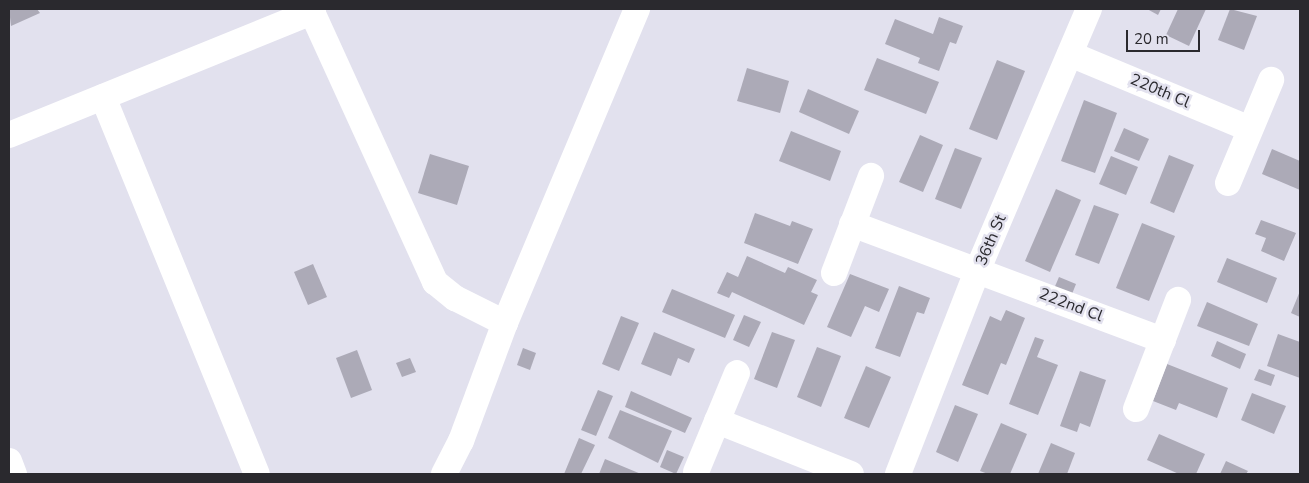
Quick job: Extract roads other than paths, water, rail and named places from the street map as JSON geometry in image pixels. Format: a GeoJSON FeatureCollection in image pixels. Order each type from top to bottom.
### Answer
{"type":"FeatureCollection","features":[{"type":"Feature","properties":{"kind":"street"},"geometry":{"type":"LineString","coordinates":[[444,474],[461,441],[505,323],[637,9]]}},
{"type":"Feature","properties":{"kind":"street","name":"36th St"},"geometry":{"type":"LineString","coordinates":[[898,474],[978,269],[1089,9]]}},
{"type":"Feature","properties":{"kind":"street"},"geometry":{"type":"LineString","coordinates":[[9,135],[312,10],[435,282],[454,298],[505,323]]}},
{"type":"Feature","properties":{"kind":"street","name":"220th Cl"},"geometry":{"type":"LineString","coordinates":[[1070,54],[1250,129]]}},
{"type":"Feature","properties":{"kind":"street"},"geometry":{"type":"LineString","coordinates":[[1228,183],[1271,80]]}},
{"type":"Feature","properties":{"kind":"street"},"geometry":{"type":"LineString","coordinates":[[103,97],[257,474]]}},
{"type":"Feature","properties":{"kind":"street"},"geometry":{"type":"LineString","coordinates":[[834,273],[871,176]]}},
{"type":"Feature","properties":{"kind":"street","name":"222nd Cl"},"geometry":{"type":"LineString","coordinates":[[852,224],[978,269],[1162,340]]}},
{"type":"Feature","properties":{"kind":"street"},"geometry":{"type":"LineString","coordinates":[[1136,408],[1178,300]]}},
{"type":"Feature","properties":{"kind":"street"},"geometry":{"type":"LineString","coordinates":[[696,472],[737,373]]}},
{"type":"Feature","properties":{"kind":"street"},"geometry":{"type":"LineString","coordinates":[[717,421],[851,474]]}},
{"type":"Feature","properties":{"kind":"street"},"geometry":{"type":"LineString","coordinates":[[9,462],[14,474]]}}]}
